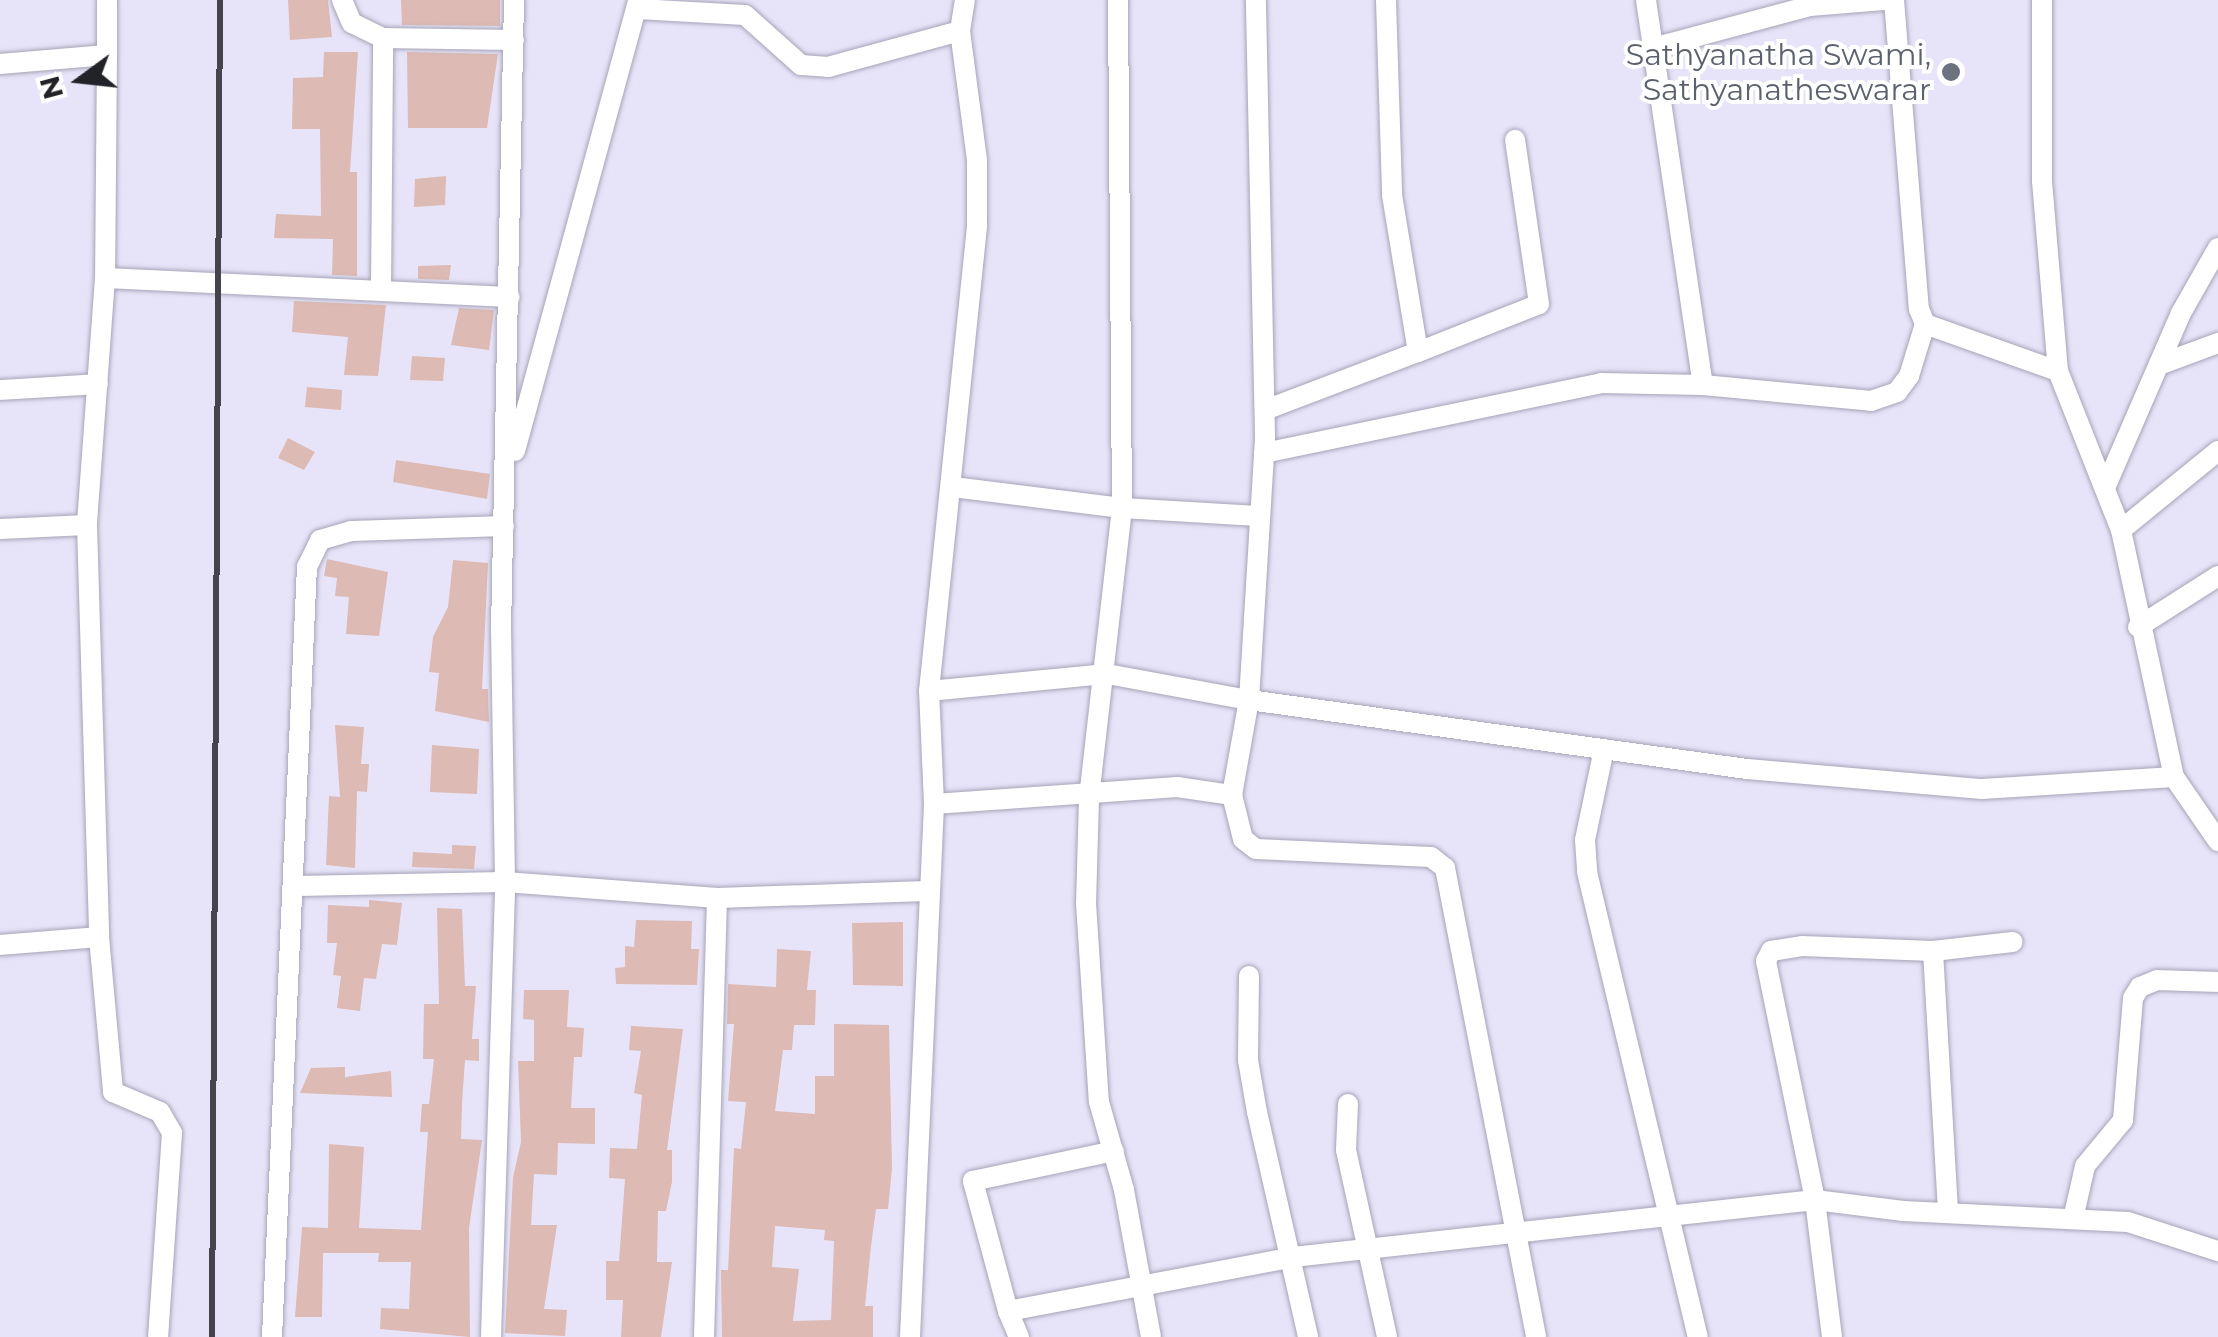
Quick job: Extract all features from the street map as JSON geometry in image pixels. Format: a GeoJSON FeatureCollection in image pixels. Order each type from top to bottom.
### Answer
{"type":"FeatureCollection","features":[{"type":"Feature","properties":{"kind":"street"},"geometry":{"type":"LineString","coordinates":[[108,0],[105,278],[87,525],[99,938],[113,1092],[160,1112],[172,1134],[158,1337]]}},
{"type":"Feature","properties":{"kind":"street"},"geometry":{"type":"LineString","coordinates":[[342,0],[352,23],[383,38],[514,40]]}},
{"type":"Feature","properties":{"kind":"street"},"geometry":{"type":"LineString","coordinates":[[491,1337],[505,882],[504,526],[514,0]]}},
{"type":"Feature","properties":{"kind":"street"},"geometry":{"type":"LineString","coordinates":[[910,1337],[926,891],[934,804],[929,692],[977,224],[977,160],[960,31],[965,0]]}},
{"type":"Feature","properties":{"kind":"street"},"geometry":{"type":"LineString","coordinates":[[1118,0],[1122,508],[1107,674],[1089,798],[1090,1035],[1151,1337]]}},
{"type":"Feature","properties":{"kind":"street"},"geometry":{"type":"LineString","coordinates":[[1256,0],[1264,454],[1250,700],[1232,795],[1243,839],[1256,848],[1431,857],[1446,868],[1519,1228],[1536,1337]]}},
{"type":"Feature","properties":{"kind":"street"},"geometry":{"type":"LineString","coordinates":[[1386,0],[1392,195],[1418,352]]}},
{"type":"Feature","properties":{"kind":"street"},"geometry":{"type":"LineString","coordinates":[[1646,0],[1704,385]]}},
{"type":"Feature","properties":{"kind":"street"},"geometry":{"type":"LineString","coordinates":[[1654,48],[1810,6],[1884,0]]}},
{"type":"Feature","properties":{"kind":"street"},"geometry":{"type":"LineString","coordinates":[[1264,454],[1601,384],[1704,385],[1870,402],[1897,392],[1909,376],[1924,324],[1894,0]]}},
{"type":"Feature","properties":{"kind":"street"},"geometry":{"type":"LineString","coordinates":[[2042,0],[2042,180],[2058,371],[2120,530],[2138,627],[2174,777],[2218,841]]}},
{"type":"Feature","properties":{"kind":"street"},"geometry":{"type":"LineString","coordinates":[[506,482],[638,5],[745,15],[801,65],[828,67],[960,31]]}},
{"type":"Feature","properties":{"kind":"street"},"geometry":{"type":"LineString","coordinates":[[381,290],[383,38]]}},
{"type":"Feature","properties":{"kind":"street"},"geometry":{"type":"LineString","coordinates":[[0,64],[107,55]]}},
{"type":"Feature","properties":{"kind":"street"},"geometry":{"type":"LineString","coordinates":[[1265,410],[1539,304],[1515,140]]}},
{"type":"Feature","properties":{"kind":"street"},"geometry":{"type":"LineString","coordinates":[[2105,488],[2164,363],[2182,313],[2218,248]]}},
{"type":"Feature","properties":{"kind":"street"},"geometry":{"type":"LineString","coordinates":[[105,278],[510,297]]}},
{"type":"Feature","properties":{"kind":"street"},"geometry":{"type":"LineString","coordinates":[[1924,324],[2058,371]]}},
{"type":"Feature","properties":{"kind":"street"},"geometry":{"type":"LineString","coordinates":[[2164,363],[2218,343]]}},
{"type":"Feature","properties":{"kind":"street"},"geometry":{"type":"LineString","coordinates":[[0,390],[98,384]]}},
{"type":"Feature","properties":{"kind":"street"},"geometry":{"type":"LineString","coordinates":[[2120,530],[2218,451]]}},
{"type":"Feature","properties":{"kind":"street"},"geometry":{"type":"LineString","coordinates":[[953,487],[1122,508],[1258,516]]}},
{"type":"Feature","properties":{"kind":"street"},"geometry":{"type":"LineString","coordinates":[[0,529],[87,525]]}},
{"type":"Feature","properties":{"kind":"street"},"geometry":{"type":"LineString","coordinates":[[272,1337],[296,886],[307,566],[320,540],[352,530],[504,526]]}},
{"type":"Feature","properties":{"kind":"street"},"geometry":{"type":"LineString","coordinates":[[2138,627],[2218,576]]}},
{"type":"Feature","properties":{"kind":"street"},"geometry":{"type":"LineString","coordinates":[[929,692],[1107,674],[1250,700],[1604,749],[1982,789],[2174,777]]}},
{"type":"Feature","properties":{"kind":"street"},"geometry":{"type":"LineString","coordinates":[[1604,749],[1584,840],[1587,872],[1674,1214],[1698,1337]]}},
{"type":"Feature","properties":{"kind":"street"},"geometry":{"type":"LineString","coordinates":[[934,804],[1089,798],[1177,786],[1232,795]]}},
{"type":"Feature","properties":{"kind":"street"},"geometry":{"type":"LineString","coordinates":[[296,886],[505,882],[718,898],[926,891]]}},
{"type":"Feature","properties":{"kind":"street"},"geometry":{"type":"LineString","coordinates":[[704,1337],[718,898]]}},
{"type":"Feature","properties":{"kind":"street"},"geometry":{"type":"LineString","coordinates":[[0,945],[99,938]]}},
{"type":"Feature","properties":{"kind":"street"},"geometry":{"type":"LineString","coordinates":[[1834,1336],[1815,1200],[1766,961],[1771,951],[1802,946],[1933,951],[2012,942]]}},
{"type":"Feature","properties":{"kind":"street"},"geometry":{"type":"LineString","coordinates":[[1933,951],[1948,1210]]}},
{"type":"Feature","properties":{"kind":"street"},"geometry":{"type":"LineString","coordinates":[[1250,976],[1248,1060],[1308,1337]]}},
{"type":"Feature","properties":{"kind":"street"},"geometry":{"type":"LineString","coordinates":[[2072,1219],[2085,1166],[2123,1120],[2133,998],[2140,986],[2157,980],[2218,982]]}},
{"type":"Feature","properties":{"kind":"street"},"geometry":{"type":"LineString","coordinates":[[1348,1104],[1346,1150],[1387,1337]]}},
{"type":"Feature","properties":{"kind":"street"},"geometry":{"type":"LineString","coordinates":[[1019,1337],[973,1180],[1114,1151]]}},
{"type":"Feature","properties":{"kind":"street"},"geometry":{"type":"LineString","coordinates":[[1008,1310],[1293,1257],[1519,1228],[1815,1200],[2128,1222],[2218,1251]]}},
{"type":"Feature","properties":{"kind":"building"},"geometry":{"type":"Polygon","coordinates":[[[288,0],[328,0],[332,37],[290,40],[288,0]]]}},
{"type":"Feature","properties":{"kind":"building"},"geometry":{"type":"Polygon","coordinates":[[[401,0],[500,0],[500,26],[402,25],[401,0]]]}},
{"type":"Feature","properties":{"kind":"building"},"geometry":{"type":"Polygon","coordinates":[[[324,52],[358,52],[350,172],[357,172],[357,276],[332,275],[333,239],[274,238],[276,214],[321,216],[320,129],[292,129],[293,78],[323,77],[324,52]]]}},
{"type":"Feature","properties":{"kind":"building"},"geometry":{"type":"Polygon","coordinates":[[[407,52],[498,54],[487,128],[408,128],[407,52]]]}},
{"type":"Feature","properties":{"kind":"building"},"geometry":{"type":"Polygon","coordinates":[[[446,176],[445,205],[414,207],[415,179],[446,176]]]}},
{"type":"Feature","properties":{"kind":"building"},"geometry":{"type":"Polygon","coordinates":[[[451,265],[449,280],[418,279],[418,266],[451,265]]]}},
{"type":"Feature","properties":{"kind":"building"},"geometry":{"type":"Polygon","coordinates":[[[294,301],[386,305],[378,376],[344,375],[348,337],[292,332],[294,301]]]}},
{"type":"Feature","properties":{"kind":"building"},"geometry":{"type":"Polygon","coordinates":[[[459,308],[494,310],[489,350],[451,345],[459,308]]]}},
{"type":"Feature","properties":{"kind":"building"},"geometry":{"type":"Polygon","coordinates":[[[412,356],[445,358],[443,381],[410,380],[412,356]]]}},
{"type":"Feature","properties":{"kind":"building"},"geometry":{"type":"Polygon","coordinates":[[[307,387],[342,390],[341,410],[305,407],[307,387]]]}},
{"type":"Feature","properties":{"kind":"building"},"geometry":{"type":"Polygon","coordinates":[[[288,438],[315,452],[304,470],[278,458],[288,438]]]}},
{"type":"Feature","properties":{"kind":"building"},"geometry":{"type":"Polygon","coordinates":[[[396,460],[490,474],[487,499],[393,482],[396,460]]]}},
{"type":"Feature","properties":{"kind":"building"},"geometry":{"type":"Polygon","coordinates":[[[327,559],[388,572],[379,636],[346,634],[349,597],[335,596],[337,578],[324,576],[327,559]]]}},
{"type":"Feature","properties":{"kind":"building"},"geometry":{"type":"Polygon","coordinates":[[[453,560],[488,563],[482,689],[488,689],[489,722],[435,711],[439,673],[429,672],[433,637],[448,607],[453,560]]]}},
{"type":"Feature","properties":{"kind":"building"},"geometry":{"type":"Polygon","coordinates":[[[335,725],[364,727],[361,764],[369,764],[367,792],[357,791],[355,868],[326,865],[329,796],[340,797],[335,725]]]}},
{"type":"Feature","properties":{"kind":"building"},"geometry":{"type":"Polygon","coordinates":[[[432,745],[479,749],[477,794],[430,792],[432,745]]]}},
{"type":"Feature","properties":{"kind":"building"},"geometry":{"type":"Polygon","coordinates":[[[452,845],[476,846],[474,869],[412,867],[413,852],[452,854],[452,845]]]}},
{"type":"Feature","properties":{"kind":"building"},"geometry":{"type":"Polygon","coordinates":[[[369,900],[402,903],[397,945],[382,944],[376,979],[364,978],[360,1011],[337,1008],[341,976],[333,975],[337,943],[327,943],[328,905],[369,907],[369,900]]]}},
{"type":"Feature","properties":{"kind":"building"},"geometry":{"type":"Polygon","coordinates":[[[437,908],[462,909],[465,986],[476,986],[472,1039],[479,1039],[479,1061],[465,1060],[461,1139],[482,1140],[469,1228],[470,1337],[380,1329],[381,1308],[409,1309],[411,1262],[378,1262],[379,1253],[323,1253],[322,1317],[295,1317],[302,1227],[328,1228],[329,1144],[364,1147],[359,1228],[421,1230],[428,1132],[420,1132],[422,1104],[429,1104],[434,1059],[423,1059],[424,1004],[439,1004],[437,908]]]}},
{"type":"Feature","properties":{"kind":"building"},"geometry":{"type":"Polygon","coordinates":[[[636,920],[692,921],[691,949],[699,949],[697,985],[616,984],[615,968],[625,967],[625,946],[634,947],[636,920]]]}},
{"type":"Feature","properties":{"kind":"building"},"geometry":{"type":"Polygon","coordinates":[[[903,922],[903,986],[853,985],[852,923],[903,922]]]}},
{"type":"Feature","properties":{"kind":"building"},"geometry":{"type":"Polygon","coordinates":[[[777,949],[811,951],[807,990],[816,990],[815,1025],[794,1025],[792,1050],[783,1050],[775,1111],[815,1114],[815,1076],[834,1076],[834,1024],[889,1025],[892,1168],[888,1209],[876,1209],[871,1246],[865,1306],[873,1306],[873,1337],[722,1337],[721,1270],[728,1270],[734,1148],[741,1149],[746,1102],[728,1101],[734,1024],[727,1024],[728,984],[776,987],[777,949]],[[775,1226],[772,1267],[799,1269],[793,1321],[831,1320],[834,1241],[824,1240],[825,1230],[775,1226]]]}},
{"type":"Feature","properties":{"kind":"building"},"geometry":{"type":"Polygon","coordinates":[[[524,990],[569,990],[567,1027],[584,1028],[582,1057],[574,1057],[571,1108],[595,1108],[595,1144],[558,1143],[557,1175],[534,1174],[531,1225],[557,1225],[544,1309],[567,1310],[565,1336],[505,1333],[513,1177],[521,1142],[518,1061],[534,1061],[534,1020],[523,1019],[524,990]]]}},
{"type":"Feature","properties":{"kind":"building"},"geometry":{"type":"Polygon","coordinates":[[[631,1026],[683,1029],[667,1150],[672,1150],[672,1182],[666,1211],[658,1211],[657,1262],[672,1262],[661,1337],[621,1337],[623,1300],[606,1300],[606,1261],[619,1261],[625,1179],[609,1178],[610,1148],[637,1149],[642,1095],[634,1093],[641,1051],[629,1050],[631,1026]]]}},
{"type":"Feature","properties":{"kind":"building"},"geometry":{"type":"Polygon","coordinates":[[[345,1067],[345,1077],[391,1071],[392,1097],[300,1093],[311,1068],[345,1067]]]}},
{"type":"Feature","properties":{"kind":"railway"},"geometry":{"type":"LineString","coordinates":[[212,1337],[220,0]]}},
{"type":"Feature","properties":{"kind":"place","name":"Sathyanatha Swami, Sathyanatheswarar"},"geometry":{"type":"Point","coordinates":[1951,72]}}]}
